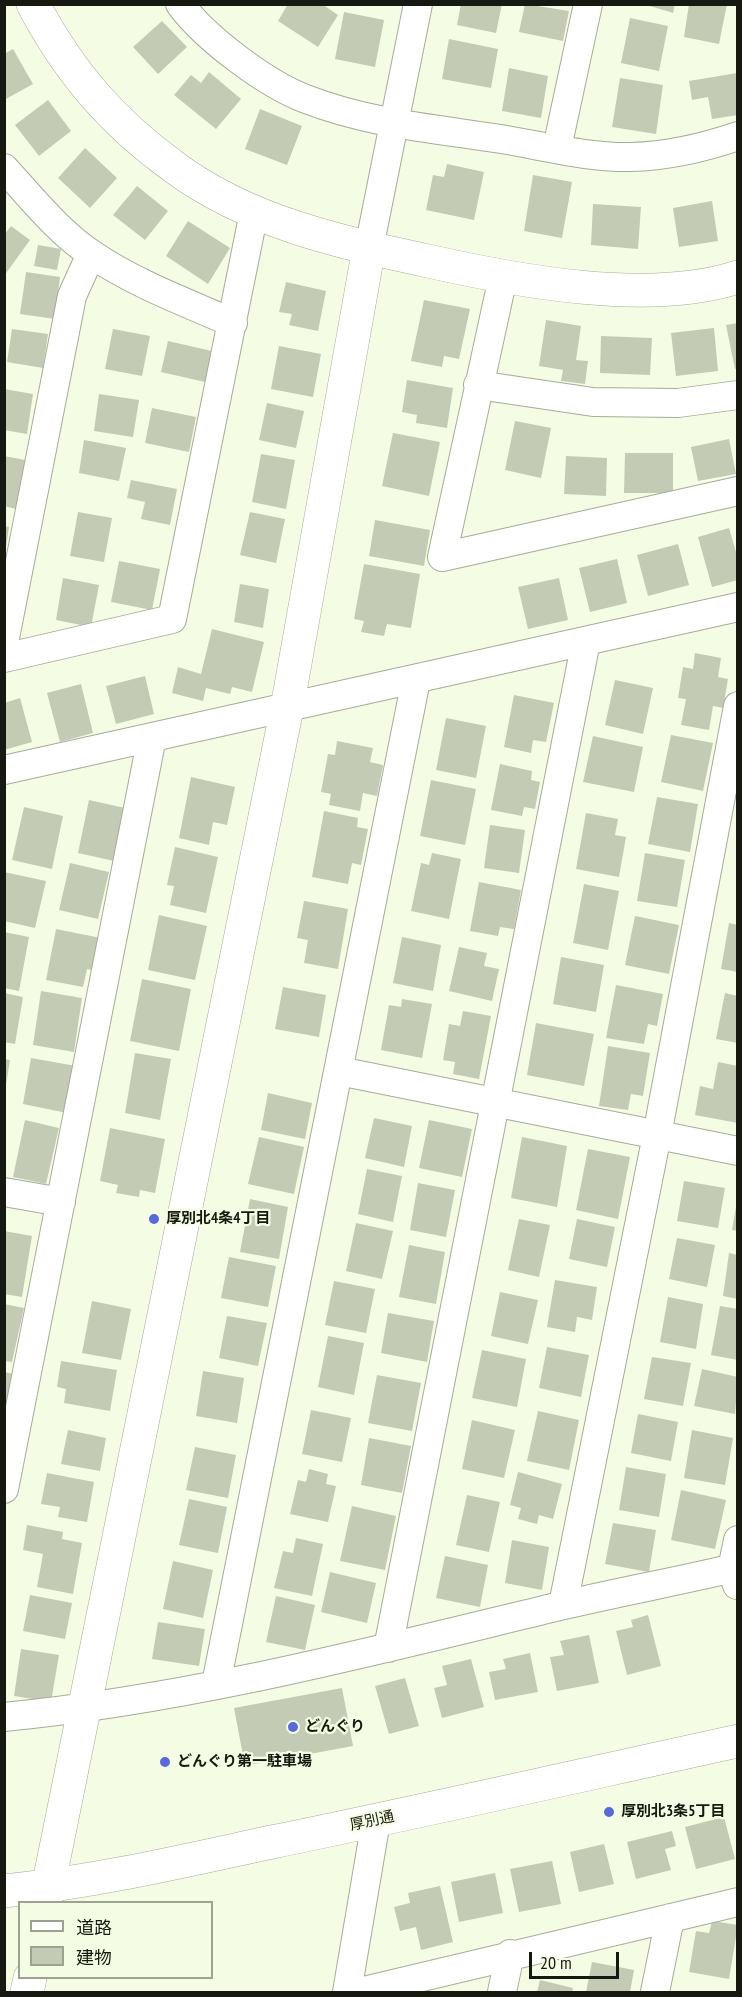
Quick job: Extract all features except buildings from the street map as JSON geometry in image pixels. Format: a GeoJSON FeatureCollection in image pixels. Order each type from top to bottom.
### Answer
{"type":"FeatureCollection","features":[{"type":"Feature","properties":{"kind":"street"},"geometry":{"type":"LineString","coordinates":[[33,4],[56,48],[92,94],[131,133],[176,169],[254,212],[328,238],[503,277],[589,288],[660,289],[723,282],[738,277]]}},
{"type":"Feature","properties":{"kind":"street"},"geometry":{"type":"LineString","coordinates":[[180,4],[193,23],[224,50],[304,99],[394,122],[629,157],[680,153],[738,136]]}},
{"type":"Feature","properties":{"kind":"street"},"geometry":{"type":"LineString","coordinates":[[46,1894],[287,708],[369,248],[418,4]]}},
{"type":"Feature","properties":{"kind":"street"},"geometry":{"type":"LineString","coordinates":[[557,148],[588,4]]}},
{"type":"Feature","properties":{"kind":"street"},"geometry":{"type":"LineString","coordinates":[[4,168],[44,211],[91,254],[141,283],[233,323]]}},
{"type":"Feature","properties":{"kind":"street"},"geometry":{"type":"LineString","coordinates":[[4,658],[172,619],[254,212]]}},
{"type":"Feature","properties":{"kind":"street"},"geometry":{"type":"LineString","coordinates":[[4,643],[72,296],[91,254]]}},
{"type":"Feature","properties":{"kind":"street"},"geometry":{"type":"LineString","coordinates":[[503,277],[442,557],[738,491]]}},
{"type":"Feature","properties":{"kind":"street"},"geometry":{"type":"LineString","coordinates":[[478,385],[593,402],[678,403],[738,395]]}},
{"type":"Feature","properties":{"kind":"street"},"geometry":{"type":"LineString","coordinates":[[4,770],[738,607]]}},
{"type":"Feature","properties":{"kind":"street"},"geometry":{"type":"LineString","coordinates":[[388,1648],[586,641]]}},
{"type":"Feature","properties":{"kind":"street"},"geometry":{"type":"LineString","coordinates":[[216,1684],[416,680]]}},
{"type":"Feature","properties":{"kind":"street"},"geometry":{"type":"LineString","coordinates":[[563,1605],[657,1135],[738,706]]}},
{"type":"Feature","properties":{"kind":"street"},"geometry":{"type":"LineString","coordinates":[[4,1489],[152,736]]}},
{"type":"Feature","properties":{"kind":"street"},"geometry":{"type":"LineString","coordinates":[[339,1071],[738,1151]]}},
{"type":"Feature","properties":{"kind":"street"},"geometry":{"type":"LineString","coordinates":[[4,1192],[61,1202]]}},
{"type":"Feature","properties":{"kind":"street"},"geometry":{"type":"LineString","coordinates":[[4,1717],[84,1710],[388,1648],[563,1605],[736,1574],[738,1540]]}},
{"type":"Feature","properties":{"kind":"street","name":"厚別通"},"geometry":{"type":"LineString","coordinates":[[4,1891],[46,1894],[738,1741]]}},
{"type":"Feature","properties":{"kind":"street"},"geometry":{"type":"LineString","coordinates":[[347,1992],[376,1821]]}},
{"type":"Feature","properties":{"kind":"street"},"geometry":{"type":"LineString","coordinates":[[359,1992],[510,1954],[738,1902]]}},
{"type":"Feature","properties":{"kind":"street"},"geometry":{"type":"LineString","coordinates":[[655,1992],[670,1918]]}},
{"type":"Feature","properties":{"kind":"street"},"geometry":{"type":"LineString","coordinates":[[502,1992],[510,1954]]}},
{"type":"Feature","properties":{"kind":"place","name":"厚別北4条4丁目"},"geometry":{"type":"Point","coordinates":[154,1219]}},
{"type":"Feature","properties":{"kind":"place","name":"どんぐり"},"geometry":{"type":"Point","coordinates":[293,1727]}},
{"type":"Feature","properties":{"kind":"place","name":"どんぐり第一駐車場"},"geometry":{"type":"Point","coordinates":[165,1762]}},
{"type":"Feature","properties":{"kind":"place","name":"厚別北3条5丁目"},"geometry":{"type":"Point","coordinates":[609,1812]}}]}
